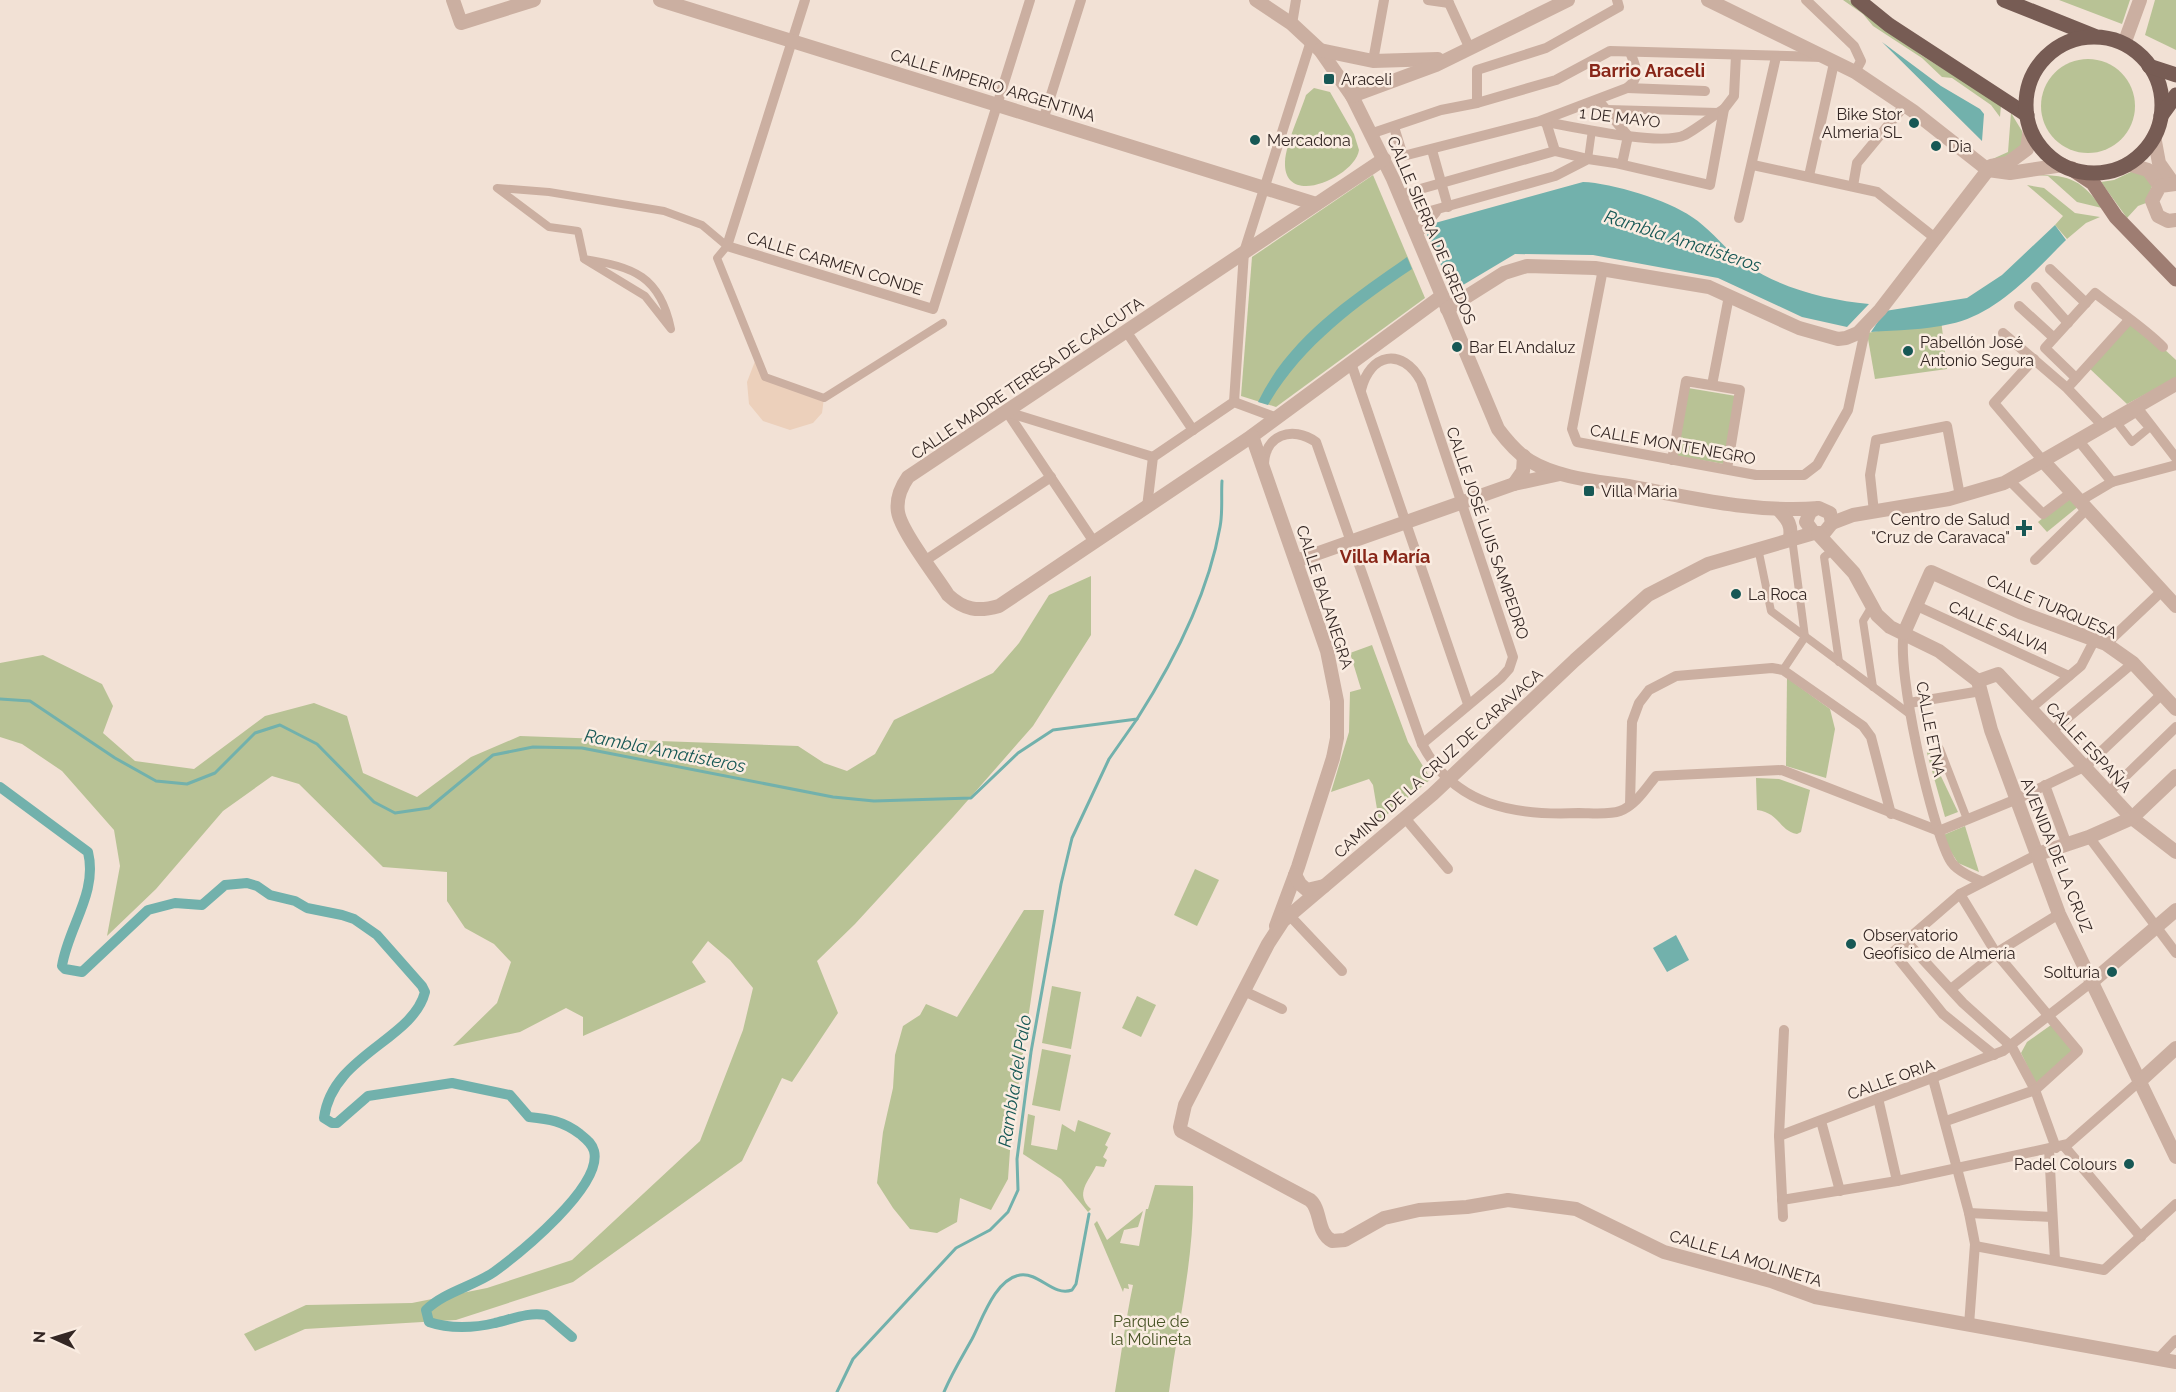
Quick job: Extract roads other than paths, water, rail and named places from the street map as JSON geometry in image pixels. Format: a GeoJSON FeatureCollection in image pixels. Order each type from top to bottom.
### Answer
{"type":"FeatureCollection","features":[{"type":"Feature","properties":{"kind":"main road"},"geometry":{"type":"LineString","coordinates":[[1858,0],[1899,32],[2029,121]]}},
{"type":"Feature","properties":{"kind":"main road"},"geometry":{"type":"LineString","coordinates":[[2004,0],[2097,38],[2124,44],[2149,66],[2160,90],[2161,116]]}},
{"type":"Feature","properties":{"kind":"main road"},"geometry":{"type":"LineString","coordinates":[[2097,38],[2065,44],[2041,63],[2028,90],[2029,121],[2041,148],[2093,183],[2116,217],[2176,279]]}},
{"type":"Feature","properties":{"kind":"main road"},"geometry":{"type":"LineString","coordinates":[[2149,66],[2176,75]]}},
{"type":"Feature","properties":{"kind":"main road"},"geometry":{"type":"LineString","coordinates":[[2067,167],[2104,172],[2128,164],[2140,155],[2154,136],[2161,116],[2176,95]]}},
{"type":"Feature","properties":{"kind":"street"},"geometry":{"type":"LineString","coordinates":[[453,0],[461,23],[534,0]]}},
{"type":"Feature","properties":{"kind":"street","name":"CALLE IMPERIO ARGENTINA"},"geometry":{"type":"LineString","coordinates":[[660,0],[1044,117],[1316,204]]}},
{"type":"Feature","properties":{"kind":"street","name":"CALLE CARMEN CONDE"},"geometry":{"type":"LineString","coordinates":[[805,0],[727,246],[933,309],[999,105]]}},
{"type":"Feature","properties":{"kind":"street"},"geometry":{"type":"LineString","coordinates":[[999,105],[1030,0]]}},
{"type":"Feature","properties":{"kind":"street"},"geometry":{"type":"LineString","coordinates":[[1044,117],[1079,0]]}},
{"type":"Feature","properties":{"kind":"street","name":"CALLE SIERRA DE GREDOS"},"geometry":{"type":"LineString","coordinates":[[1256,0],[1292,24],[1315,45],[1352,96],[1384,159],[1498,429],[1524,456],[1540,465],[1563,473],[1745,507],[1779,510],[1819,522]]}},
{"type":"Feature","properties":{"kind":"street"},"geometry":{"type":"LineString","coordinates":[[1292,24],[1296,0]]}},
{"type":"Feature","properties":{"kind":"street"},"geometry":{"type":"LineString","coordinates":[[1373,61],[1383,0]]}},
{"type":"Feature","properties":{"kind":"street"},"geometry":{"type":"LineString","coordinates":[[1428,0],[1452,2],[1470,49]]}},
{"type":"Feature","properties":{"kind":"street"},"geometry":{"type":"LineString","coordinates":[[1352,96],[1449,59],[1568,0]]}},
{"type":"Feature","properties":{"kind":"street"},"geometry":{"type":"LineString","coordinates":[[1708,0],[1855,72],[1905,105],[1988,170],[2010,173],[2067,167]]}},
{"type":"Feature","properties":{"kind":"street"},"geometry":{"type":"LineString","coordinates":[[1806,0],[1854,46],[1861,61],[1855,72]]}},
{"type":"Feature","properties":{"kind":"street"},"geometry":{"type":"LineString","coordinates":[[2124,44],[2140,0]]}},
{"type":"Feature","properties":{"kind":"street"},"geometry":{"type":"LineString","coordinates":[[1477,103],[1477,70],[1546,48],[1618,4]]}},
{"type":"Feature","properties":{"kind":"street"},"geometry":{"type":"LineString","coordinates":[[1234,402],[1244,252],[1264,188],[1315,45],[1373,61],[1449,59]]}},
{"type":"Feature","properties":{"kind":"street"},"geometry":{"type":"LineString","coordinates":[[1372,133],[1441,110],[1477,103],[1556,80],[1610,51],[1828,60]]}},
{"type":"Feature","properties":{"kind":"street"},"geometry":{"type":"LineString","coordinates":[[1394,127],[1403,156],[1543,121],[1627,88],[1635,82],[1638,74],[1630,52]]}},
{"type":"Feature","properties":{"kind":"street"},"geometry":{"type":"LineString","coordinates":[[1399,195],[1555,151],[1623,164],[1710,185],[1721,111],[1734,96],[1736,55]]}},
{"type":"Feature","properties":{"kind":"street"},"geometry":{"type":"LineString","coordinates":[[1739,218],[1776,57]]}},
{"type":"Feature","properties":{"kind":"street"},"geometry":{"type":"LineString","coordinates":[[1809,176],[1828,60]]}},
{"type":"Feature","properties":{"kind":"street"},"geometry":{"type":"LineString","coordinates":[[1627,88],[1705,91]]}},
{"type":"Feature","properties":{"kind":"street"},"geometry":{"type":"LineString","coordinates":[[1598,100],[1628,136],[1623,164]]}},
{"type":"Feature","properties":{"kind":"street"},"geometry":{"type":"LineString","coordinates":[[1853,186],[1857,163],[1905,105]]}},
{"type":"Feature","properties":{"kind":"street"},"geometry":{"type":"LineString","coordinates":[[1607,109],[1721,111]]}},
{"type":"Feature","properties":{"kind":"street","name":"1 DE MAYO"},"geometry":{"type":"LineString","coordinates":[[1543,121],[1628,136],[1671,138],[1683,136],[1721,111]]}},
{"type":"Feature","properties":{"kind":"street"},"geometry":{"type":"LineString","coordinates":[[1543,121],[1555,151]]}},
{"type":"Feature","properties":{"kind":"street"},"geometry":{"type":"LineString","coordinates":[[1840,339],[1854,335],[1866,325],[1991,166],[2019,158],[2027,149],[2029,121]]}},
{"type":"Feature","properties":{"kind":"street"},"geometry":{"type":"LineString","coordinates":[[1588,159],[1592,130]]}},
{"type":"Feature","properties":{"kind":"street"},"geometry":{"type":"LineString","coordinates":[[2154,136],[2159,163],[2169,184]]}},
{"type":"Feature","properties":{"kind":"street"},"geometry":{"type":"LineString","coordinates":[[1432,150],[1448,207]]}},
{"type":"Feature","properties":{"kind":"street","name":"CALLE MADRE TERESA DE CALCUTA"},"geometry":{"type":"LineString","coordinates":[[1384,159],[908,477],[901,487],[898,510],[901,521],[948,595],[967,608],[982,610],[999,606],[1252,436],[1442,296]]}},
{"type":"Feature","properties":{"kind":"street"},"geometry":{"type":"LineString","coordinates":[[1409,217],[1436,212],[1555,176],[1588,159]]}},
{"type":"Feature","properties":{"kind":"street"},"geometry":{"type":"LineString","coordinates":[[2128,164],[2148,170],[2169,184]]}},
{"type":"Feature","properties":{"kind":"street"},"geometry":{"type":"LineString","coordinates":[[1753,165],[1877,192],[1935,238]]}},
{"type":"Feature","properties":{"kind":"street"},"geometry":{"type":"LineString","coordinates":[[2169,184],[2152,195],[2152,207],[2158,216],[2173,222]]}},
{"type":"Feature","properties":{"kind":"street"},"geometry":{"type":"LineString","coordinates":[[584,259],[615,264],[643,275],[662,299],[671,329],[645,296],[584,259],[578,231],[549,227],[497,188],[549,192],[664,211],[702,225],[727,246],[717,258],[765,377],[824,398],[943,323]]}},
{"type":"Feature","properties":{"kind":"street"},"geometry":{"type":"LineString","coordinates":[[1416,236],[1436,212]]}},
{"type":"Feature","properties":{"kind":"street"},"geometry":{"type":"LineString","coordinates":[[1447,309],[1517,268],[1603,269],[1709,287],[1799,328],[1840,339],[1858,353]]}},
{"type":"Feature","properties":{"kind":"street"},"geometry":{"type":"LineString","coordinates":[[2050,268],[2086,303]]}},
{"type":"Feature","properties":{"kind":"street","name":"CALLE MONTENEGRO"},"geometry":{"type":"LineString","coordinates":[[1603,269],[1572,429],[1576,442],[1756,475],[1804,475],[1817,465],[1848,410],[1858,353],[1866,325]]}},
{"type":"Feature","properties":{"kind":"street"},"geometry":{"type":"LineString","coordinates":[[2036,287],[2068,323]]}},
{"type":"Feature","properties":{"kind":"street"},"geometry":{"type":"LineString","coordinates":[[2076,378],[2045,348],[2095,293],[2129,320],[2138,322],[2163,347]]}},
{"type":"Feature","properties":{"kind":"street"},"geometry":{"type":"LineString","coordinates":[[1712,386],[1729,296]]}},
{"type":"Feature","properties":{"kind":"street"},"geometry":{"type":"LineString","coordinates":[[2019,306],[2054,337]]}},
{"type":"Feature","properties":{"kind":"street"},"geometry":{"type":"LineString","coordinates":[[2067,388],[2129,320]]}},
{"type":"Feature","properties":{"kind":"street"},"geometry":{"type":"LineString","coordinates":[[1126,332],[1193,430]]}},
{"type":"Feature","properties":{"kind":"street"},"geometry":{"type":"LineString","coordinates":[[2003,333],[2067,388],[2104,427]]}},
{"type":"Feature","properties":{"kind":"street"},"geometry":{"type":"LineString","coordinates":[[2034,359],[1994,403],[2044,462],[2176,606]]}},
{"type":"Feature","properties":{"kind":"street","name":"CALLE JOSÉ LUIS SAMPEDRO"},"geometry":{"type":"LineString","coordinates":[[1361,390],[1368,370],[1380,361],[1405,361],[1414,368],[1421,381],[1514,657],[1509,669],[1501,678],[1422,744]]}},
{"type":"Feature","properties":{"kind":"street"},"geometry":{"type":"LineString","coordinates":[[1351,363],[1468,704]]}},
{"type":"Feature","properties":{"kind":"street"},"geometry":{"type":"LineString","coordinates":[[1671,459],[1686,381],[1740,390],[1727,469]]}},
{"type":"Feature","properties":{"kind":"street","name":"CAMINO DE LA CRUZ DE CARAVACA"},"geometry":{"type":"LineString","coordinates":[[1182,1131],[1180,1127],[1185,1105],[1268,944],[1290,916],[1448,780],[1583,652],[1648,595],[1708,564],[1793,537],[1819,522],[1960,496],[2009,480],[2044,462],[2136,406],[2174,389]]}},
{"type":"Feature","properties":{"kind":"street"},"geometry":{"type":"LineString","coordinates":[[1234,402],[1277,418]]}},
{"type":"Feature","properties":{"kind":"street"},"geometry":{"type":"LineString","coordinates":[[1147,507],[1153,457],[1234,402]]}},
{"type":"Feature","properties":{"kind":"street"},"geometry":{"type":"LineString","coordinates":[[2136,406],[2176,458]]}},
{"type":"Feature","properties":{"kind":"street"},"geometry":{"type":"LineString","coordinates":[[1007,412],[1153,457]]}},
{"type":"Feature","properties":{"kind":"street"},"geometry":{"type":"LineString","coordinates":[[1007,412],[1094,542]]}},
{"type":"Feature","properties":{"kind":"street"},"geometry":{"type":"LineString","coordinates":[[1874,512],[1870,475],[1876,440],[1947,426],[1960,496]]}},
{"type":"Feature","properties":{"kind":"street"},"geometry":{"type":"LineString","coordinates":[[1264,469],[1264,456],[1268,447],[1282,435],[1299,434],[1316,442],[1422,744],[1429,758],[1448,780],[1488,803],[1524,813],[1619,812],[1630,805],[1656,776],[1782,770],[1938,831],[2086,766],[2162,694]]}},
{"type":"Feature","properties":{"kind":"street","name":"CALLE BALANEGRA"},"geometry":{"type":"LineString","coordinates":[[1252,436],[1334,675],[1338,716],[1333,758],[1295,875],[1268,944]]}},
{"type":"Feature","properties":{"kind":"street"},"geometry":{"type":"LineString","coordinates":[[2079,441],[2112,482]]}},
{"type":"Feature","properties":{"kind":"street"},"geometry":{"type":"LineString","coordinates":[[1514,484],[1523,471],[1524,456]]}},
{"type":"Feature","properties":{"kind":"street"},"geometry":{"type":"LineString","coordinates":[[1523,471],[1540,465]]}},
{"type":"Feature","properties":{"kind":"street"},"geometry":{"type":"LineString","coordinates":[[2009,480],[2043,514],[2080,501],[2112,482],[2176,465]]}},
{"type":"Feature","properties":{"kind":"street"},"geometry":{"type":"LineString","coordinates":[[1296,561],[1514,484],[1563,473]]}},
{"type":"Feature","properties":{"kind":"street"},"geometry":{"type":"LineString","coordinates":[[926,560],[1051,477]]}},
{"type":"Feature","properties":{"kind":"street"},"geometry":{"type":"LineString","coordinates":[[2035,560],[2080,501]]}},
{"type":"Feature","properties":{"kind":"street"},"geometry":{"type":"LineString","coordinates":[[1779,510],[1789,521],[1793,537],[1805,637],[1783,670]]}},
{"type":"Feature","properties":{"kind":"street"},"geometry":{"type":"LineString","coordinates":[[1819,522],[1832,548],[1854,573],[1872,606],[1890,627],[1939,651],[1980,686]]}},
{"type":"Feature","properties":{"kind":"street"},"geometry":{"type":"LineString","coordinates":[[1758,548],[1771,611],[1911,715]]}},
{"type":"Feature","properties":{"kind":"street"},"geometry":{"type":"LineString","coordinates":[[1832,548],[1824,557],[1839,662]]}},
{"type":"Feature","properties":{"kind":"street","name":"CALLE TURQUESA"},"geometry":{"type":"LineString","coordinates":[[1917,606],[1931,572],[2022,613],[2100,642],[2133,663],[2176,709]]}},
{"type":"Feature","properties":{"kind":"street"},"geometry":{"type":"LineString","coordinates":[[2030,709],[2081,666],[2100,642],[2162,591]]}},
{"type":"Feature","properties":{"kind":"street"},"geometry":{"type":"LineString","coordinates":[[1872,606],[1863,621],[1873,687]]}},
{"type":"Feature","properties":{"kind":"street"},"geometry":{"type":"LineString","coordinates":[[1904,633],[1917,606]]}},
{"type":"Feature","properties":{"kind":"street","name":"CALLE SALVIA"},"geometry":{"type":"LineString","coordinates":[[1917,606],[2069,676]]}},
{"type":"Feature","properties":{"kind":"street","name":"CALLE ETNA"},"geometry":{"type":"LineString","coordinates":[[1904,633],[1901,644],[1908,704],[1938,831],[1955,867],[1983,882]]}},
{"type":"Feature","properties":{"kind":"street"},"geometry":{"type":"LineString","coordinates":[[2052,731],[2133,663]]}},
{"type":"Feature","properties":{"kind":"street"},"geometry":{"type":"LineString","coordinates":[[1630,805],[1632,722],[1639,704],[1649,690],[1676,676],[1772,668],[1783,670],[1863,726],[1871,737],[1891,814]]}},
{"type":"Feature","properties":{"kind":"street","name":"CALLE ESPAÑA"},"geometry":{"type":"LineString","coordinates":[[1980,686],[1998,674],[2132,818],[2175,849]]}},
{"type":"Feature","properties":{"kind":"street"},"geometry":{"type":"LineString","coordinates":[[1908,704],[1980,686]]}},
{"type":"Feature","properties":{"kind":"street","name":"AVENIDA DE LA CRUZ"},"geometry":{"type":"LineString","coordinates":[[1980,686],[1991,730],[2059,914],[2175,1150]]}},
{"type":"Feature","properties":{"kind":"street"},"geometry":{"type":"LineString","coordinates":[[2109,792],[2176,728]]}},
{"type":"Feature","properties":{"kind":"street"},"geometry":{"type":"LineString","coordinates":[[1940,749],[1967,819]]}},
{"type":"Feature","properties":{"kind":"street"},"geometry":{"type":"LineString","coordinates":[[1994,1055],[1943,1014],[1893,952],[1960,894],[2038,854],[2089,837],[2132,818],[2176,776]]}},
{"type":"Feature","properties":{"kind":"street"},"geometry":{"type":"LineString","coordinates":[[2045,785],[2067,845]]}},
{"type":"Feature","properties":{"kind":"street"},"geometry":{"type":"LineString","coordinates":[[1405,818],[1448,869]]}},
{"type":"Feature","properties":{"kind":"street"},"geometry":{"type":"LineString","coordinates":[[2089,837],[2176,953]]}},
{"type":"Feature","properties":{"kind":"street"},"geometry":{"type":"LineString","coordinates":[[1295,875],[1307,890],[1321,888],[1334,880]]}},
{"type":"Feature","properties":{"kind":"street"},"geometry":{"type":"LineString","coordinates":[[1946,1121],[2035,1090],[2078,1051],[1996,952],[1960,894]]}},
{"type":"Feature","properties":{"kind":"street"},"geometry":{"type":"LineString","coordinates":[[2093,981],[2176,910]]}},
{"type":"Feature","properties":{"kind":"street"},"geometry":{"type":"LineString","coordinates":[[1951,989],[1996,952],[2059,914]]}},
{"type":"Feature","properties":{"kind":"street"},"geometry":{"type":"LineString","coordinates":[[1290,916],[1342,971]]}},
{"type":"Feature","properties":{"kind":"street"},"geometry":{"type":"LineString","coordinates":[[1905,940],[1951,989],[2012,1047],[2035,1090],[2056,1148],[2052,1217],[2055,1260]]}},
{"type":"Feature","properties":{"kind":"street","name":"CALLE ORIA"},"geometry":{"type":"LineString","coordinates":[[1779,1136],[2012,1047],[2093,981]]}},
{"type":"Feature","properties":{"kind":"street"},"geometry":{"type":"LineString","coordinates":[[1244,991],[1282,1009]]}},
{"type":"Feature","properties":{"kind":"street"},"geometry":{"type":"LineString","coordinates":[[1783,1217],[1779,1136],[1784,1030]]}},
{"type":"Feature","properties":{"kind":"street"},"geometry":{"type":"LineString","coordinates":[[1782,1200],[1897,1181],[2056,1148],[2078,1138],[2141,1080],[2174,1055]]}},
{"type":"Feature","properties":{"kind":"street"},"geometry":{"type":"LineString","coordinates":[[1933,1079],[1946,1121],[1975,1246],[1969,1325]]}},
{"type":"Feature","properties":{"kind":"street"},"geometry":{"type":"LineString","coordinates":[[1878,1098],[1897,1181]]}},
{"type":"Feature","properties":{"kind":"street"},"geometry":{"type":"LineString","coordinates":[[1821,1121],[1840,1191]]}},
{"type":"Feature","properties":{"kind":"street","name":"CALLE LA MOLINETA"},"geometry":{"type":"LineString","coordinates":[[1182,1131],[1310,1200],[1317,1209],[1323,1232],[1332,1240],[1345,1240],[1376,1222],[1412,1210],[1508,1200],[1562,1206],[1576,1209],[1664,1252],[1771,1281],[1806,1294],[2176,1362]]}},
{"type":"Feature","properties":{"kind":"street"},"geometry":{"type":"LineString","coordinates":[[2056,1148],[2141,1237]]}},
{"type":"Feature","properties":{"kind":"street"},"geometry":{"type":"LineString","coordinates":[[1975,1246],[2104,1270],[2176,1204]]}},
{"type":"Feature","properties":{"kind":"street"},"geometry":{"type":"LineString","coordinates":[[1969,1213],[2052,1217]]}},
{"type":"Feature","properties":{"kind":"street"},"geometry":{"type":"LineString","coordinates":[[2158,1359],[2176,1340]]}},
{"type":"Feature","properties":{"kind":"water"},"geometry":{"type":"Polygon","coordinates":[[[1882,42],[1941,86],[1980,109],[1984,114],[1982,141],[1882,42]]]}},
{"type":"Feature","properties":{"kind":"water"},"geometry":{"type":"Polygon","coordinates":[[[1583,182],[1609,186],[1669,204],[1699,222],[1740,260],[1775,281],[1838,300],[1869,304],[1847,327],[1802,317],[1718,278],[1593,255],[1515,254],[1453,291],[1427,235],[1435,223],[1583,182]]]}},
{"type":"Feature","properties":{"kind":"water"},"geometry":{"type":"Polygon","coordinates":[[[2055,225],[2066,240],[2013,291],[1983,312],[1940,326],[1871,332],[1885,311],[1967,298],[2002,275],[2055,225]]]}},
{"type":"Feature","properties":{"kind":"water"},"geometry":{"type":"Polygon","coordinates":[[[1407,257],[1412,269],[1351,313],[1314,346],[1297,364],[1268,405],[1258,402],[1286,358],[1304,338],[1343,303],[1407,257]]]}},
{"type":"Feature","properties":{"kind":"water"},"geometry":{"type":"Polygon","coordinates":[[[1676,935],[1689,960],[1667,972],[1653,948],[1676,935]]]}},
{"type":"Feature","properties":{"kind":"waterway","name":"Rambla Amatisteros"},"geometry":{"type":"LineString","coordinates":[[0,699],[30,701],[115,758],[156,781],[187,784],[215,773],[255,733],[280,725],[317,744],[374,802],[395,813],[429,808],[493,755],[533,747],[582,748],[833,797],[874,801],[971,798],[1018,753],[1053,730],[1137,719],[1188,627],[1207,578],[1221,521],[1222,481]]}},
{"type":"Feature","properties":{"kind":"waterway","name":"Rambla del Palo"},"geometry":{"type":"LineString","coordinates":[[837,1392],[853,1359],[956,1248],[990,1230],[1008,1212],[1018,1190],[1017,1159],[1031,1052],[1061,884],[1072,838],[1109,759],[1137,719]]}},
{"type":"Feature","properties":{"kind":"waterway"},"geometry":{"type":"LineString","coordinates":[[0,787],[88,852],[89,882],[65,952],[62,966],[65,969],[82,972],[148,910],[175,903],[202,905],[225,885],[247,883],[257,886],[270,895],[295,901],[307,908],[354,919],[377,935],[425,992],[418,1009],[405,1023],[341,1078],[330,1096],[324,1118],[337,1123],[368,1096],[452,1083],[510,1095],[529,1117],[562,1123],[587,1139],[594,1151],[593,1165],[586,1182],[557,1218],[494,1272],[441,1298],[426,1310],[429,1322],[453,1327],[479,1326],[526,1315],[546,1315],[572,1337]]}},
{"type":"Feature","properties":{"kind":"waterway"},"geometry":{"type":"LineString","coordinates":[[944,1392],[990,1301],[1003,1284],[1011,1278],[1027,1275],[1052,1288],[1072,1290],[1076,1284],[1089,1214]]}},
{"type":"Feature","properties":{"kind":"place","name":"Araceli"},"geometry":{"type":"Point","coordinates":[1329,79]}},
{"type":"Feature","properties":{"kind":"place","name":"Bike Stor Almeria SL"},"geometry":{"type":"Point","coordinates":[1914,123]}},
{"type":"Feature","properties":{"kind":"place","name":"Mercadona"},"geometry":{"type":"Point","coordinates":[1255,140]}},
{"type":"Feature","properties":{"kind":"place","name":"Dia"},"geometry":{"type":"Point","coordinates":[1936,146]}},
{"type":"Feature","properties":{"kind":"place","name":"Bar El Andaluz"},"geometry":{"type":"Point","coordinates":[1457,347]}},
{"type":"Feature","properties":{"kind":"place","name":"Pabellón José Antonio Segura"},"geometry":{"type":"Point","coordinates":[1908,351]}},
{"type":"Feature","properties":{"kind":"place","name":"Villa Maria"},"geometry":{"type":"Point","coordinates":[1589,491]}},
{"type":"Feature","properties":{"kind":"place","name":"Centro de Salud \"Cruz de Caravaca\""},"geometry":{"type":"Point","coordinates":[2024,528]}},
{"type":"Feature","properties":{"kind":"place","name":"La Roca"},"geometry":{"type":"Point","coordinates":[1736,594]}},
{"type":"Feature","properties":{"kind":"place","name":"Observatorio Geofísico de Almería"},"geometry":{"type":"Point","coordinates":[1851,944]}},
{"type":"Feature","properties":{"kind":"place","name":"Solturia"},"geometry":{"type":"Point","coordinates":[2112,972]}},
{"type":"Feature","properties":{"kind":"place","name":"Padel Colours"},"geometry":{"type":"Point","coordinates":[2129,1164]}},
{"type":"Feature","properties":{"kind":"district","name":"Barrio Araceli"},"geometry":{"type":"Point","coordinates":[1647,71]}},
{"type":"Feature","properties":{"kind":"district","name":"Villa María"},"geometry":{"type":"Point","coordinates":[1385,557]}},
{"type":"Feature","properties":{"kind":"park label","name":"Parque de la Molineta"},"geometry":{"type":"Point","coordinates":[1151,1330]}}]}
